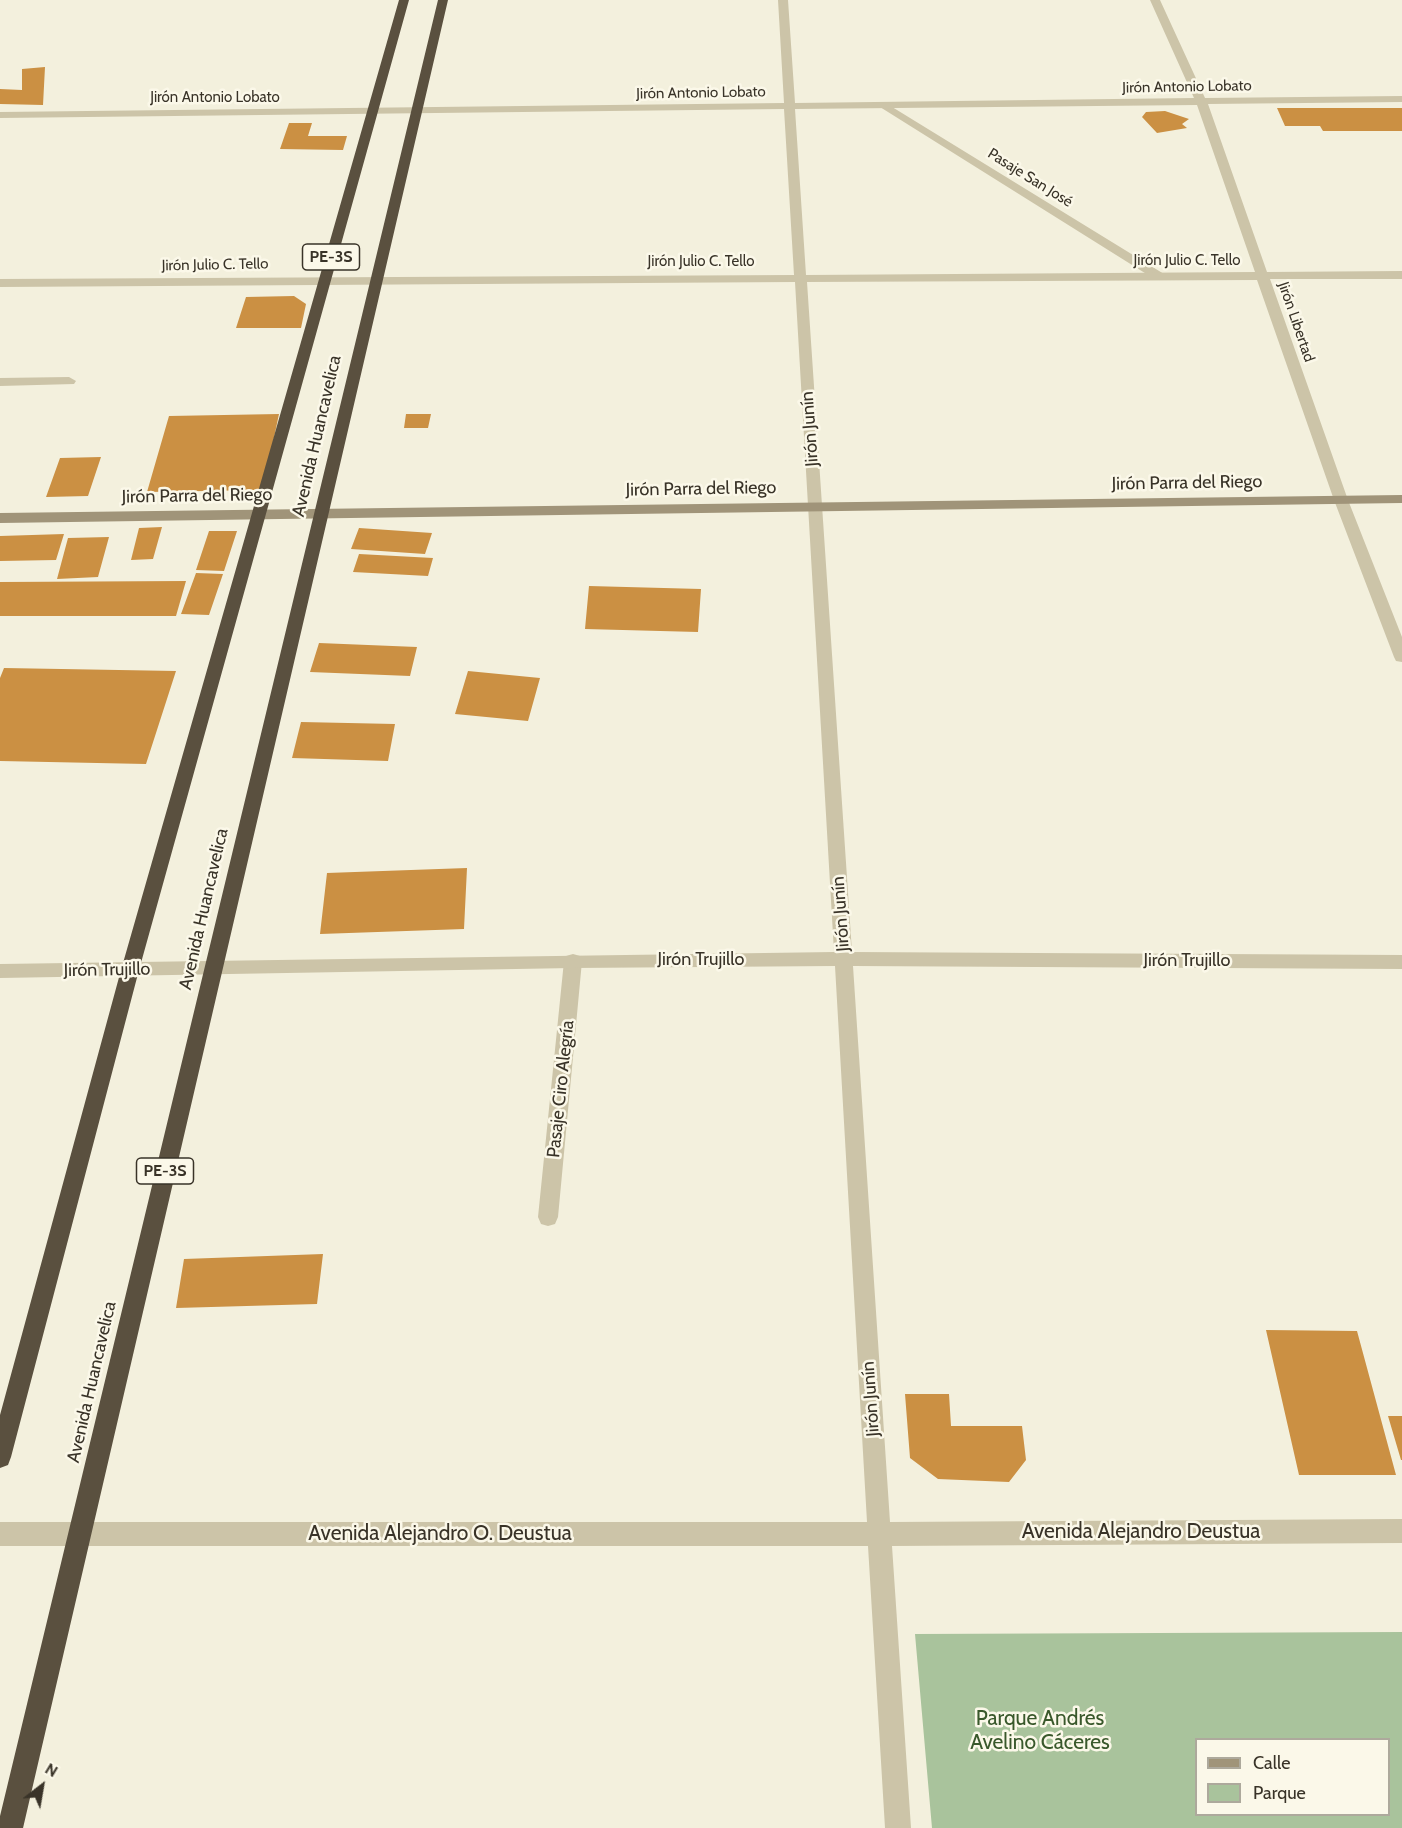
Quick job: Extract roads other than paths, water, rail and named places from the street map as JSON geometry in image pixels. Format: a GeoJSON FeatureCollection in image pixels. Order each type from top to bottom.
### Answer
{"type":"FeatureCollection","features":[{"type":"Feature","properties":{"kind":"highway","name":"Avenida Huancavelica"},"geometry":{"type":"LineString","coordinates":[[0,1456],[130,970],[404,0]]}},
{"type":"Feature","properties":{"kind":"highway","name":"Avenida Huancavelica"},"geometry":{"type":"LineString","coordinates":[[10,1828],[443,0]]}},
{"type":"Feature","properties":{"kind":"street","name":"Jirón Junín"},"geometry":{"type":"LineString","coordinates":[[783,0],[898,1828]]}},
{"type":"Feature","properties":{"kind":"street","name":"Jirón Libertad"},"geometry":{"type":"LineString","coordinates":[[1155,0],[1201,101],[1341,500],[1402,657]]}},
{"type":"Feature","properties":{"kind":"street","name":"Jirón Antonio Lobato"},"geometry":{"type":"LineString","coordinates":[[0,115],[1402,99]]}},
{"type":"Feature","properties":{"kind":"street","name":"Pasaje San José"},"geometry":{"type":"LineString","coordinates":[[884,105],[1160,277]]}},
{"type":"Feature","properties":{"kind":"street","name":"Jirón Julio C. Tello"},"geometry":{"type":"LineString","coordinates":[[0,283],[800,278],[1263,278],[1402,275]]}},
{"type":"Feature","properties":{"kind":"street"},"geometry":{"type":"LineString","coordinates":[[0,382],[69,381]]}},
{"type":"Feature","properties":{"kind":"street","name":"Jirón Parra del Riego"},"geometry":{"type":"LineString","coordinates":[[0,518],[1402,499]]}},
{"type":"Feature","properties":{"kind":"street","name":"Jirón Trujillo"},"geometry":{"type":"LineString","coordinates":[[0,971],[573,961],[844,959],[1402,962]]}},
{"type":"Feature","properties":{"kind":"street","name":"Pasaje Ciro Alegría"},"geometry":{"type":"LineString","coordinates":[[548,1218],[573,961]]}},
{"type":"Feature","properties":{"kind":"street","name":"Avenida Alejandro Deustua"},"geometry":{"type":"LineString","coordinates":[[879,1534],[1402,1531]]}},
{"type":"Feature","properties":{"kind":"street","name":"Avenida Alejandro O. Deustua"},"geometry":{"type":"LineString","coordinates":[[0,1534],[879,1534]]}},
{"type":"Feature","properties":{"kind":"park label","name":"Parque Andrés Avelino Cáceres"},"geometry":{"type":"Point","coordinates":[1040,1731]}}]}
